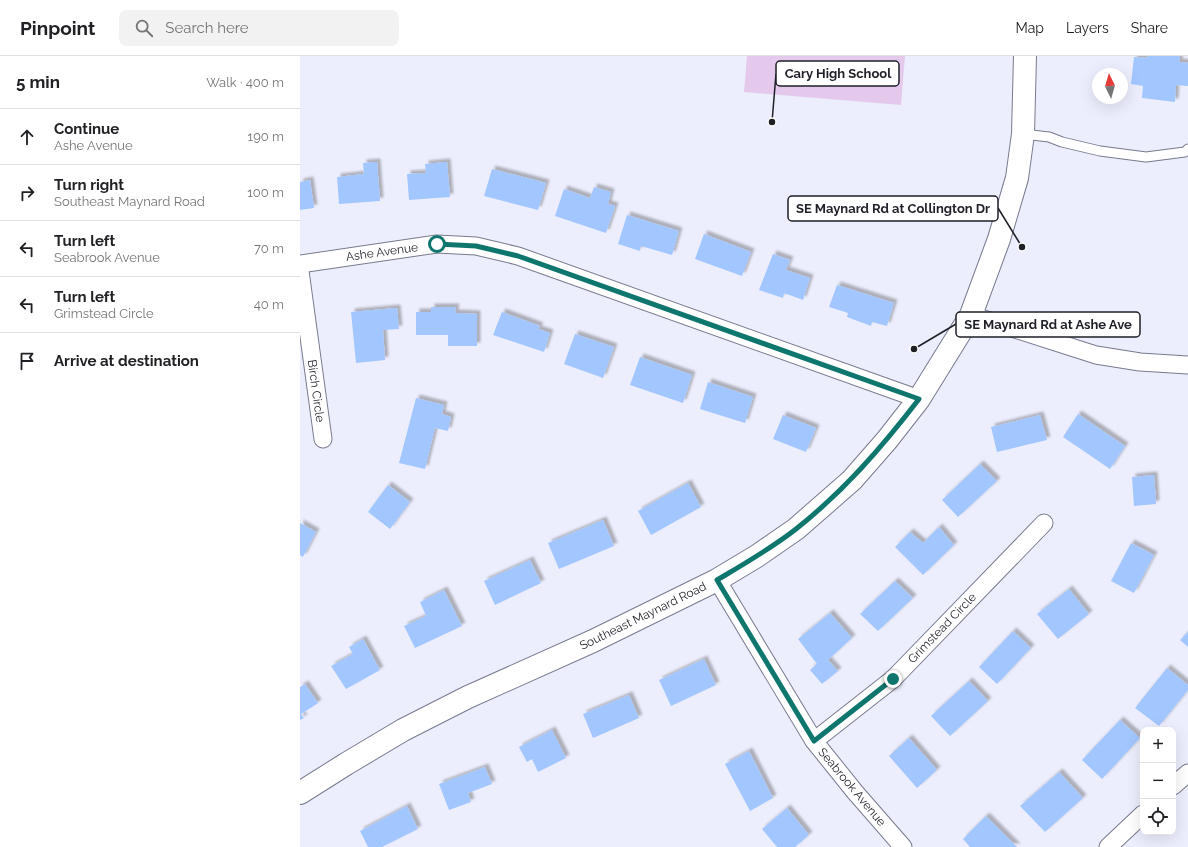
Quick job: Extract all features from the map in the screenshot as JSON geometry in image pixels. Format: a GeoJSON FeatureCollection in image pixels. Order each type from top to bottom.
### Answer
{"type":"FeatureCollection","features":[{"type":"Feature","properties":{"kind":"main road","name":"Southeast Maynard Road"},"geometry":{"type":"LineString","coordinates":[[300,793],[403,730],[442,710],[593,641],[717,580],[796,529],[852,480],[887,440],[919,399],[971,315],[999,239],[1017,178],[1023,134],[1025,56]]}},
{"type":"Feature","properties":{"kind":"street","name":"Ashe Avenue"},"geometry":{"type":"LineString","coordinates":[[300,264],[437,244],[476,246],[518,256],[919,399]]}},
{"type":"Feature","properties":{"kind":"street","name":"Birch Circle"},"geometry":{"type":"LineString","coordinates":[[300,271],[323,439]]}},
{"type":"Feature","properties":{"kind":"street"},"geometry":{"type":"LineString","coordinates":[[971,315],[1096,355],[1140,362],[1188,365]]}},
{"type":"Feature","properties":{"kind":"street","name":"Grimstead Circle"},"geometry":{"type":"LineString","coordinates":[[814,741],[893,679],[1044,522]]}},
{"type":"Feature","properties":{"kind":"street","name":"Seabrook Avenue"},"geometry":{"type":"LineString","coordinates":[[717,580],[814,741],[855,792],[903,847]]}},
{"type":"Feature","properties":{"kind":"street"},"geometry":{"type":"LineString","coordinates":[[1176,783],[1188,772]]}},
{"type":"Feature","properties":{"kind":"street"},"geometry":{"type":"LineString","coordinates":[[1108,847],[1140,817]]}},
{"type":"Feature","properties":{"kind":"lane"},"geometry":{"type":"LineString","coordinates":[[1023,134],[1049,137],[1062,142],[1100,151],[1146,157],[1185,152],[1188,150]]}},
{"type":"Feature","properties":{"kind":"shaded area"},"geometry":{"type":"Polygon","coordinates":[[[747,56],[905,56],[901,105],[744,92],[747,56]]]}},
{"type":"Feature","properties":{"kind":"building"},"geometry":{"type":"Polygon","coordinates":[[[1148,56],[1180,56],[1179,62],[1188,63],[1188,86],[1176,85],[1175,102],[1142,98],[1143,86],[1131,84],[1134,57],[1147,58],[1148,56]]]}},
{"type":"Feature","properties":{"kind":"building"},"geometry":{"type":"Polygon","coordinates":[[[377,162],[380,201],[339,204],[337,177],[364,174],[363,163],[377,162]]]}},
{"type":"Feature","properties":{"kind":"building"},"geometry":{"type":"Polygon","coordinates":[[[447,162],[450,197],[409,200],[407,174],[426,173],[425,164],[447,162]]]}},
{"type":"Feature","properties":{"kind":"building"},"geometry":{"type":"Polygon","coordinates":[[[492,169],[546,183],[538,210],[484,196],[492,169]]]}},
{"type":"Feature","properties":{"kind":"building"},"geometry":{"type":"Polygon","coordinates":[[[310,180],[314,208],[300,210],[300,182],[310,180]]]}},
{"type":"Feature","properties":{"kind":"building"},"geometry":{"type":"Polygon","coordinates":[[[594,187],[611,192],[608,204],[615,206],[606,233],[555,216],[564,189],[590,198],[594,187]]]}},
{"type":"Feature","properties":{"kind":"building"},"geometry":{"type":"Polygon","coordinates":[[[627,215],[679,231],[672,255],[641,246],[640,251],[618,244],[627,215]]]}},
{"type":"Feature","properties":{"kind":"building"},"geometry":{"type":"Polygon","coordinates":[[[704,234],[751,252],[742,276],[695,259],[704,234]]]}},
{"type":"Feature","properties":{"kind":"building"},"geometry":{"type":"Polygon","coordinates":[[[773,254],[790,260],[786,270],[810,278],[803,300],[784,293],[783,298],[759,290],[773,254]]]}},
{"type":"Feature","properties":{"kind":"building"},"geometry":{"type":"Polygon","coordinates":[[[837,285],[894,303],[887,326],[872,322],[871,326],[847,317],[848,313],[829,307],[837,285]]]}},
{"type":"Feature","properties":{"kind":"building"},"geometry":{"type":"Polygon","coordinates":[[[431,307],[456,307],[455,313],[477,314],[477,346],[448,346],[448,335],[416,335],[416,312],[431,312],[431,307]]]}},
{"type":"Feature","properties":{"kind":"building"},"geometry":{"type":"Polygon","coordinates":[[[397,308],[399,329],[383,330],[385,360],[356,363],[351,312],[397,308]]]}},
{"type":"Feature","properties":{"kind":"building"},"geometry":{"type":"Polygon","coordinates":[[[502,312],[540,326],[538,329],[550,333],[544,352],[493,335],[502,312]]]}},
{"type":"Feature","properties":{"kind":"building"},"geometry":{"type":"Polygon","coordinates":[[[575,334],[614,347],[603,378],[564,364],[575,334]]]}},
{"type":"Feature","properties":{"kind":"building"},"geometry":{"type":"Polygon","coordinates":[[[640,357],[692,375],[683,403],[630,385],[640,357]]]}},
{"type":"Feature","properties":{"kind":"building"},"geometry":{"type":"Polygon","coordinates":[[[708,382],[753,397],[745,423],[700,409],[708,382]]]}},
{"type":"Feature","properties":{"kind":"building"},"geometry":{"type":"Polygon","coordinates":[[[416,398],[444,405],[442,414],[451,417],[448,431],[435,428],[425,469],[399,463],[416,398]]]}},
{"type":"Feature","properties":{"kind":"building"},"geometry":{"type":"Polygon","coordinates":[[[1078,414],[1125,446],[1110,469],[1063,437],[1078,414]]]}},
{"type":"Feature","properties":{"kind":"building"},"geometry":{"type":"Polygon","coordinates":[[[783,415],[816,428],[806,452],[773,439],[783,415]]]}},
{"type":"Feature","properties":{"kind":"building"},"geometry":{"type":"Polygon","coordinates":[[[1040,415],[1047,440],[997,452],[991,427],[1040,415]]]}},
{"type":"Feature","properties":{"kind":"building"},"geometry":{"type":"Polygon","coordinates":[[[980,464],[997,481],[958,517],[942,500],[980,464]]]}},
{"type":"Feature","properties":{"kind":"building"},"geometry":{"type":"Polygon","coordinates":[[[1154,475],[1156,504],[1134,506],[1132,477],[1154,475]]]}},
{"type":"Feature","properties":{"kind":"building"},"geometry":{"type":"Polygon","coordinates":[[[688,483],[701,507],[651,535],[638,511],[688,483]]]}},
{"type":"Feature","properties":{"kind":"building"},"geometry":{"type":"Polygon","coordinates":[[[388,485],[410,502],[390,529],[368,512],[388,485]]]}},
{"type":"Feature","properties":{"kind":"building"},"geometry":{"type":"Polygon","coordinates":[[[603,520],[614,546],[559,569],[548,543],[603,520]]]}},
{"type":"Feature","properties":{"kind":"building"},"geometry":{"type":"Polygon","coordinates":[[[300,523],[316,532],[303,557],[300,555],[300,523]]]}},
{"type":"Feature","properties":{"kind":"building"},"geometry":{"type":"Polygon","coordinates":[[[939,527],[954,545],[923,575],[895,547],[910,532],[923,543],[939,527]]]}},
{"type":"Feature","properties":{"kind":"building"},"geometry":{"type":"Polygon","coordinates":[[[1131,543],[1154,555],[1134,593],[1111,581],[1131,543]]]}},
{"type":"Feature","properties":{"kind":"building"},"geometry":{"type":"Polygon","coordinates":[[[530,560],[541,583],[495,605],[484,581],[530,560]]]}},
{"type":"Feature","properties":{"kind":"building"},"geometry":{"type":"Polygon","coordinates":[[[895,581],[913,598],[878,631],[860,614],[895,581]]]}},
{"type":"Feature","properties":{"kind":"building"},"geometry":{"type":"Polygon","coordinates":[[[1069,589],[1089,614],[1058,639],[1037,614],[1069,589]]]}},
{"type":"Feature","properties":{"kind":"building"},"geometry":{"type":"Polygon","coordinates":[[[444,590],[462,626],[415,648],[404,626],[426,616],[420,602],[444,590]]]}},
{"type":"Feature","properties":{"kind":"building"},"geometry":{"type":"Polygon","coordinates":[[[830,613],[852,638],[828,660],[838,671],[822,684],[810,670],[817,664],[798,639],[830,613]]]}},
{"type":"Feature","properties":{"kind":"building"},"geometry":{"type":"Polygon","coordinates":[[[1013,631],[1031,648],[997,684],[979,667],[1013,631]]]}},
{"type":"Feature","properties":{"kind":"building"},"geometry":{"type":"Polygon","coordinates":[[[1188,632],[1188,647],[1180,640],[1188,632]]]}},
{"type":"Feature","properties":{"kind":"building"},"geometry":{"type":"Polygon","coordinates":[[[363,639],[380,670],[346,689],[331,666],[353,654],[349,647],[363,639]]]}},
{"type":"Feature","properties":{"kind":"building"},"geometry":{"type":"Polygon","coordinates":[[[704,659],[716,685],[671,706],[659,680],[704,659]]]}},
{"type":"Feature","properties":{"kind":"building"},"geometry":{"type":"Polygon","coordinates":[[[1167,668],[1188,685],[1188,690],[1159,726],[1135,708],[1167,668]]]}},
{"type":"Feature","properties":{"kind":"building"},"geometry":{"type":"Polygon","coordinates":[[[969,681],[988,701],[950,736],[931,716],[969,681]]]}},
{"type":"Feature","properties":{"kind":"building"},"geometry":{"type":"Polygon","coordinates":[[[305,684],[318,703],[301,714],[304,718],[300,720],[300,687],[305,684]]]}},
{"type":"Feature","properties":{"kind":"building"},"geometry":{"type":"Polygon","coordinates":[[[629,695],[639,718],[593,738],[583,714],[629,695]]]}},
{"type":"Feature","properties":{"kind":"building"},"geometry":{"type":"Polygon","coordinates":[[[1120,720],[1140,738],[1102,779],[1082,760],[1120,720]]]}},
{"type":"Feature","properties":{"kind":"building"},"geometry":{"type":"Polygon","coordinates":[[[552,730],[566,758],[538,772],[532,759],[527,762],[519,747],[552,730]]]}},
{"type":"Feature","properties":{"kind":"building"},"geometry":{"type":"Polygon","coordinates":[[[909,738],[937,770],[917,788],[889,756],[909,738]]]}},
{"type":"Feature","properties":{"kind":"building"},"geometry":{"type":"Polygon","coordinates":[[[749,751],[773,798],[750,811],[725,764],[749,751]]]}},
{"type":"Feature","properties":{"kind":"building"},"geometry":{"type":"Polygon","coordinates":[[[485,767],[492,784],[468,793],[471,802],[449,810],[439,784],[485,767]]]}},
{"type":"Feature","properties":{"kind":"building"},"geometry":{"type":"Polygon","coordinates":[[[1059,772],[1083,798],[1045,832],[1020,806],[1059,772]]]}},
{"type":"Feature","properties":{"kind":"building"},"geometry":{"type":"Polygon","coordinates":[[[407,806],[418,829],[382,847],[368,847],[360,831],[407,806]]]}},
{"type":"Feature","properties":{"kind":"building"},"geometry":{"type":"Polygon","coordinates":[[[787,808],[809,835],[795,847],[777,847],[762,829],[787,808]]]}},
{"type":"Feature","properties":{"kind":"building"},"geometry":{"type":"Polygon","coordinates":[[[986,816],[1017,847],[970,847],[963,839],[986,816]]]}},
{"type":"Feature","properties":{"kind":"place","name":"Cary High School"},"geometry":{"type":"Point","coordinates":[772,122]}},
{"type":"Feature","properties":{"kind":"place","name":"SE Maynard Rd at Collington Dr"},"geometry":{"type":"Point","coordinates":[1022,247]}},
{"type":"Feature","properties":{"kind":"place","name":"SE Maynard Rd at Ashe Ave"},"geometry":{"type":"Point","coordinates":[914,349]}},
{"type":"Feature","properties":{"kind":"route"},"geometry":{"type":"LineString","coordinates":[[437,244],[476,246],[518,256],[919,399],[887,440],[852,480],[796,529],[717,580],[814,741],[893,679]]}}]}
